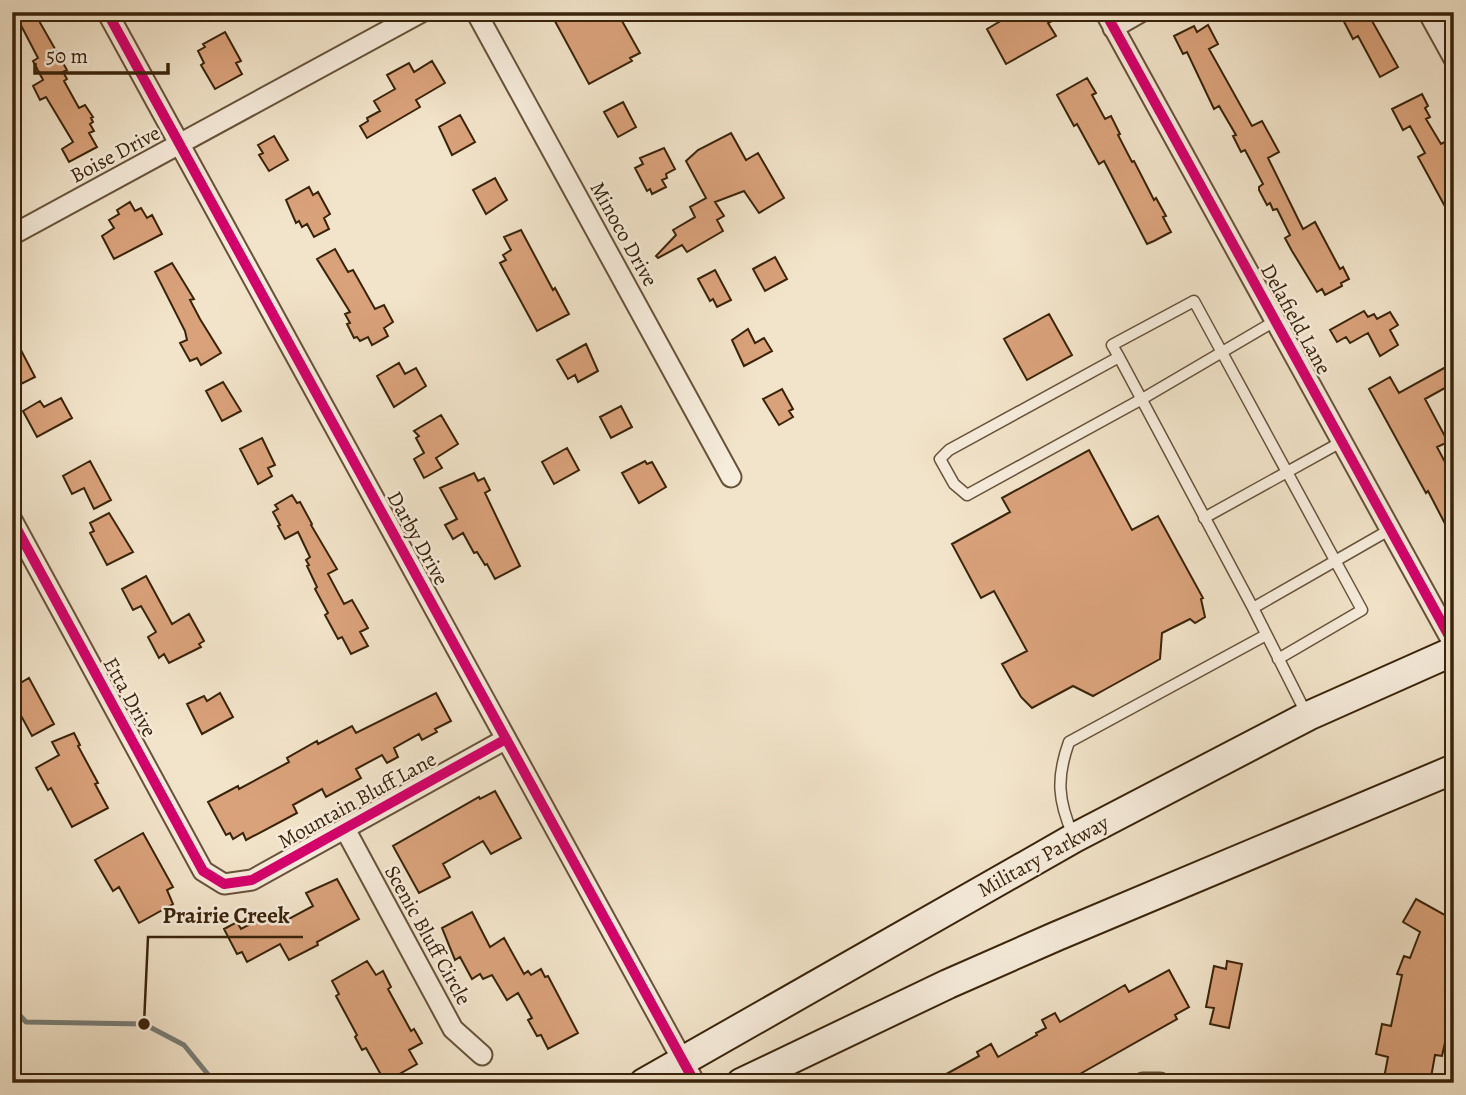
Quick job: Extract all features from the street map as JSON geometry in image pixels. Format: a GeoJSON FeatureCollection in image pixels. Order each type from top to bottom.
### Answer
{"type":"FeatureCollection","features":[{"type":"Feature","properties":{"kind":"main road","name":"Military Parkway"},"geometry":{"type":"LineString","coordinates":[[643,1083],[689,1072],[1074,838],[1308,716],[1454,651]]}},
{"type":"Feature","properties":{"kind":"main road"},"geometry":{"type":"LineString","coordinates":[[741,1083],[1009,957],[1454,769]]}},
{"type":"Feature","properties":{"kind":"street","name":"Darby Drive"},"geometry":{"type":"LineString","coordinates":[[107,12],[689,1072]]}},
{"type":"Feature","properties":{"kind":"street","name":"Boise Drive"},"geometry":{"type":"LineString","coordinates":[[12,235],[422,12]]}},
{"type":"Feature","properties":{"kind":"street","name":"Minoco Drive"},"geometry":{"type":"LineString","coordinates":[[476,12],[731,477]]}},
{"type":"Feature","properties":{"kind":"street"},"geometry":{"type":"LineString","coordinates":[[1109,20],[1141,12]]}},
{"type":"Feature","properties":{"kind":"street"},"geometry":{"type":"LineString","coordinates":[[1428,12],[1454,59]]}},
{"type":"Feature","properties":{"kind":"street","name":"Delafield Lane"},"geometry":{"type":"LineString","coordinates":[[1109,20],[1454,645]]}},
{"type":"Feature","properties":{"kind":"street","name":"Etta Drive"},"geometry":{"type":"LineString","coordinates":[[12,520],[203,871],[224,884]]}},
{"type":"Feature","properties":{"kind":"street","name":"Mountain Bluff Lane"},"geometry":{"type":"LineString","coordinates":[[224,884],[252,880],[506,739]]}},
{"type":"Feature","properties":{"kind":"street","name":"Scenic Bluff Circle"},"geometry":{"type":"LineString","coordinates":[[345,829],[453,1029],[482,1055]]}},
{"type":"Feature","properties":{"kind":"street"},"geometry":{"type":"LineString","coordinates":[[1143,1083],[1160,1083]]}},
{"type":"Feature","properties":{"kind":"lane"},"geometry":{"type":"LineString","coordinates":[[1278,659],[1362,610],[1194,301],[1112,345],[1308,716]]}},
{"type":"Feature","properties":{"kind":"lane"},"geometry":{"type":"LineString","coordinates":[[1119,358],[949,450],[940,459],[954,484],[967,495],[1275,321]]}},
{"type":"Feature","properties":{"kind":"lane"},"geometry":{"type":"LineString","coordinates":[[1204,518],[1343,441]]}},
{"type":"Feature","properties":{"kind":"lane"},"geometry":{"type":"LineString","coordinates":[[1252,608],[1391,528]]}},
{"type":"Feature","properties":{"kind":"lane"},"geometry":{"type":"LineString","coordinates":[[1074,838],[1062,811],[1059,778],[1069,742],[1266,635]]}},
{"type":"Feature","properties":{"kind":"building"},"geometry":{"type":"Polygon","coordinates":[[[14,12],[34,12],[67,70],[63,72],[67,79],[64,81],[79,108],[85,105],[93,117],[90,124],[94,131],[89,133],[97,147],[69,162],[62,149],[73,142],[46,97],[40,100],[33,86],[43,80],[33,61],[38,58],[14,12]]]}},
{"type":"Feature","properties":{"kind":"building"},"geometry":{"type":"Polygon","coordinates":[[[550,12],[617,12],[640,53],[630,58],[632,61],[589,84],[550,12]]]}},
{"type":"Feature","properties":{"kind":"building"},"geometry":{"type":"Polygon","coordinates":[[[1016,12],[1068,12],[1048,23],[1056,36],[1006,64],[987,29],[1016,12]]]}},
{"type":"Feature","properties":{"kind":"building"},"geometry":{"type":"Polygon","coordinates":[[[1339,12],[1367,12],[1398,67],[1380,77],[1358,36],[1353,39],[1339,12]]]}},
{"type":"Feature","properties":{"kind":"building"},"geometry":{"type":"Polygon","coordinates":[[[1208,25],[1218,44],[1209,49],[1252,126],[1262,121],[1279,152],[1268,158],[1303,229],[1315,222],[1340,269],[1343,267],[1349,279],[1325,295],[1322,289],[1317,292],[1292,251],[1285,238],[1290,235],[1277,209],[1273,210],[1270,203],[1267,205],[1259,190],[1263,184],[1245,150],[1241,152],[1233,136],[1236,135],[1219,106],[1214,109],[1187,52],[1183,54],[1174,36],[1194,26],[1197,32],[1208,25]]]}},
{"type":"Feature","properties":{"kind":"building"},"geometry":{"type":"Polygon","coordinates":[[[225,32],[241,61],[236,63],[242,74],[215,89],[201,65],[204,63],[198,51],[205,47],[203,44],[225,32]]]}},
{"type":"Feature","properties":{"kind":"building"},"geometry":{"type":"Polygon","coordinates":[[[432,61],[445,83],[416,100],[420,107],[367,138],[360,126],[368,121],[367,118],[380,111],[374,101],[395,89],[387,75],[409,63],[414,72],[432,61]]]}},
{"type":"Feature","properties":{"kind":"building"},"geometry":{"type":"Polygon","coordinates":[[[1087,78],[1096,93],[1092,95],[1105,119],[1111,116],[1132,162],[1134,161],[1154,200],[1156,198],[1166,216],[1163,217],[1171,232],[1147,244],[1104,161],[1099,164],[1057,95],[1087,78]]]}},
{"type":"Feature","properties":{"kind":"building"},"geometry":{"type":"Polygon","coordinates":[[[1422,94],[1430,117],[1426,119],[1441,144],[1454,137],[1454,223],[1418,157],[1425,153],[1410,126],[1403,130],[1392,109],[1422,94]]]}},
{"type":"Feature","properties":{"kind":"building"},"geometry":{"type":"Polygon","coordinates":[[[623,102],[636,127],[618,137],[604,112],[623,102]]]}},
{"type":"Feature","properties":{"kind":"building"},"geometry":{"type":"Polygon","coordinates":[[[460,115],[475,142],[452,155],[439,127],[460,115]]]}},
{"type":"Feature","properties":{"kind":"building"},"geometry":{"type":"Polygon","coordinates":[[[731,133],[746,160],[758,153],[784,198],[759,213],[744,191],[715,202],[724,216],[717,220],[723,231],[687,252],[682,245],[658,258],[656,256],[676,235],[673,230],[695,217],[690,207],[706,198],[686,161],[698,150],[731,133]]]}},
{"type":"Feature","properties":{"kind":"building"},"geometry":{"type":"Polygon","coordinates":[[[274,136],[288,160],[269,171],[259,155],[263,153],[258,145],[274,136]]]}},
{"type":"Feature","properties":{"kind":"building"},"geometry":{"type":"Polygon","coordinates":[[[664,148],[675,169],[662,180],[666,187],[652,194],[650,189],[647,191],[635,168],[643,164],[640,158],[664,148]]]}},
{"type":"Feature","properties":{"kind":"building"},"geometry":{"type":"Polygon","coordinates":[[[495,178],[507,200],[486,214],[473,190],[495,178]]]}},
{"type":"Feature","properties":{"kind":"building"},"geometry":{"type":"Polygon","coordinates":[[[309,187],[313,195],[318,192],[330,214],[324,218],[329,229],[314,237],[307,224],[302,227],[299,221],[296,223],[286,200],[309,187]]]}},
{"type":"Feature","properties":{"kind":"building"},"geometry":{"type":"Polygon","coordinates":[[[130,202],[135,211],[141,208],[147,218],[152,215],[162,234],[114,259],[102,236],[114,228],[109,220],[119,214],[117,210],[130,202]]]}},
{"type":"Feature","properties":{"kind":"building"},"geometry":{"type":"Polygon","coordinates":[[[521,230],[569,314],[537,331],[500,263],[506,260],[503,255],[511,250],[504,237],[521,230]]]}},
{"type":"Feature","properties":{"kind":"building"},"geometry":{"type":"Polygon","coordinates":[[[335,249],[348,272],[353,270],[375,309],[384,305],[393,322],[384,328],[388,336],[372,345],[368,337],[360,341],[357,337],[354,338],[345,314],[350,312],[317,259],[335,249]]]}},
{"type":"Feature","properties":{"kind":"building"},"geometry":{"type":"Polygon","coordinates":[[[775,257],[787,279],[765,291],[753,269],[775,257]]]}},
{"type":"Feature","properties":{"kind":"building"},"geometry":{"type":"Polygon","coordinates":[[[172,263],[194,299],[190,300],[200,319],[221,353],[201,365],[197,358],[190,361],[180,343],[187,340],[185,331],[155,272],[172,263]]]}},
{"type":"Feature","properties":{"kind":"building"},"geometry":{"type":"Polygon","coordinates":[[[715,270],[731,300],[717,307],[713,299],[710,301],[698,279],[715,270]]]}},
{"type":"Feature","properties":{"kind":"building"},"geometry":{"type":"Polygon","coordinates":[[[1364,311],[1368,317],[1374,314],[1377,319],[1390,312],[1398,325],[1390,330],[1398,345],[1380,356],[1368,333],[1350,343],[1346,337],[1337,342],[1330,330],[1364,311]]]}},
{"type":"Feature","properties":{"kind":"building"},"geometry":{"type":"Polygon","coordinates":[[[1049,314],[1072,355],[1027,380],[1004,339],[1049,314]]]}},
{"type":"Feature","properties":{"kind":"building"},"geometry":{"type":"Polygon","coordinates":[[[748,329],[755,343],[764,338],[772,351],[744,366],[732,340],[748,329]]]}},
{"type":"Feature","properties":{"kind":"building"},"geometry":{"type":"Polygon","coordinates":[[[12,333],[35,377],[19,385],[12,372],[12,333]]]}},
{"type":"Feature","properties":{"kind":"building"},"geometry":{"type":"Polygon","coordinates":[[[586,344],[598,371],[578,382],[575,375],[568,379],[557,360],[586,344]]]}},
{"type":"Feature","properties":{"kind":"building"},"geometry":{"type":"Polygon","coordinates":[[[399,363],[405,374],[416,368],[426,386],[394,407],[377,376],[399,363]]]}},
{"type":"Feature","properties":{"kind":"building"},"geometry":{"type":"Polygon","coordinates":[[[1446,367],[1454,383],[1425,399],[1448,442],[1437,447],[1454,479],[1454,541],[1369,389],[1390,377],[1399,393],[1446,367]]]}},
{"type":"Feature","properties":{"kind":"building"},"geometry":{"type":"Polygon","coordinates":[[[223,382],[241,411],[222,421],[206,391],[223,382]]]}},
{"type":"Feature","properties":{"kind":"building"},"geometry":{"type":"Polygon","coordinates":[[[782,389],[793,409],[789,411],[793,417],[779,425],[763,399],[782,389]]]}},
{"type":"Feature","properties":{"kind":"building"},"geometry":{"type":"Polygon","coordinates":[[[61,398],[72,418],[37,437],[23,411],[40,401],[44,407],[61,398]]]}},
{"type":"Feature","properties":{"kind":"building"},"geometry":{"type":"Polygon","coordinates":[[[621,406],[632,427],[611,438],[600,417],[621,406]]]}},
{"type":"Feature","properties":{"kind":"building"},"geometry":{"type":"Polygon","coordinates":[[[441,415],[458,444],[436,458],[442,468],[424,478],[414,459],[424,453],[416,438],[419,436],[414,431],[441,415]]]}},
{"type":"Feature","properties":{"kind":"building"},"geometry":{"type":"Polygon","coordinates":[[[262,438],[275,465],[268,468],[272,476],[258,484],[240,449],[262,438]]]}},
{"type":"Feature","properties":{"kind":"building"},"geometry":{"type":"Polygon","coordinates":[[[567,448],[579,470],[554,484],[542,462],[567,448]]]}},
{"type":"Feature","properties":{"kind":"building"},"geometry":{"type":"Polygon","coordinates":[[[1089,450],[1132,530],[1158,516],[1203,598],[1205,617],[1195,623],[1190,619],[1162,633],[1160,659],[1093,696],[1073,686],[1032,708],[1021,697],[1002,664],[1027,651],[994,591],[981,598],[952,544],[1010,512],[1002,498],[1089,450]]]}},
{"type":"Feature","properties":{"kind":"building"},"geometry":{"type":"Polygon","coordinates":[[[90,461],[111,500],[94,509],[84,488],[72,494],[63,476],[90,461]]]}},
{"type":"Feature","properties":{"kind":"building"},"geometry":{"type":"Polygon","coordinates":[[[645,461],[647,464],[652,462],[666,487],[639,503],[622,473],[645,461]]]}},
{"type":"Feature","properties":{"kind":"building"},"geometry":{"type":"Polygon","coordinates":[[[474,473],[478,481],[484,478],[490,490],[485,493],[520,566],[495,579],[487,564],[485,565],[477,552],[474,553],[463,533],[453,539],[445,525],[457,519],[440,488],[474,473]]]}},
{"type":"Feature","properties":{"kind":"building"},"geometry":{"type":"Polygon","coordinates":[[[292,495],[297,503],[300,502],[337,569],[328,574],[344,604],[352,600],[368,628],[360,632],[368,646],[351,654],[342,637],[338,639],[325,615],[328,613],[307,566],[309,565],[306,560],[310,557],[298,532],[285,539],[278,526],[280,525],[273,512],[278,509],[275,505],[292,495]]]}},
{"type":"Feature","properties":{"kind":"building"},"geometry":{"type":"Polygon","coordinates":[[[109,513],[133,552],[107,565],[90,533],[94,531],[90,523],[109,513]]]}},
{"type":"Feature","properties":{"kind":"building"},"geometry":{"type":"Polygon","coordinates":[[[146,576],[172,624],[189,614],[204,641],[199,644],[201,647],[169,663],[164,654],[159,658],[148,637],[156,632],[141,606],[133,610],[122,589],[146,576]]]}},
{"type":"Feature","properties":{"kind":"building"},"geometry":{"type":"Polygon","coordinates":[[[29,678],[54,724],[32,736],[12,699],[12,688],[29,678]]]}},
{"type":"Feature","properties":{"kind":"building"},"geometry":{"type":"Polygon","coordinates":[[[220,693],[233,717],[202,734],[187,704],[204,696],[207,701],[220,693]]]}},
{"type":"Feature","properties":{"kind":"building"},"geometry":{"type":"Polygon","coordinates":[[[436,693],[451,721],[435,729],[437,732],[422,740],[419,734],[394,748],[398,757],[387,763],[382,755],[356,769],[361,778],[326,797],[322,789],[293,805],[297,813],[246,840],[243,833],[233,839],[230,833],[226,835],[208,802],[289,762],[287,758],[317,741],[318,744],[352,726],[356,733],[436,693]]]}},
{"type":"Feature","properties":{"kind":"building"},"geometry":{"type":"Polygon","coordinates":[[[74,733],[108,808],[72,827],[51,788],[48,790],[36,768],[59,755],[52,742],[74,733]]]}},
{"type":"Feature","properties":{"kind":"building"},"geometry":{"type":"Polygon","coordinates":[[[495,791],[521,838],[491,854],[483,841],[443,864],[450,877],[419,893],[393,846],[479,797],[480,799],[495,791]]]}},
{"type":"Feature","properties":{"kind":"building"},"geometry":{"type":"Polygon","coordinates":[[[143,833],[173,887],[167,890],[173,904],[139,923],[119,887],[113,891],[95,860],[143,833]]]}},
{"type":"Feature","properties":{"kind":"building"},"geometry":{"type":"Polygon","coordinates":[[[337,879],[359,919],[289,960],[280,944],[247,962],[242,952],[237,954],[224,929],[237,922],[241,929],[281,908],[287,920],[313,906],[306,893],[337,879]]]}},
{"type":"Feature","properties":{"kind":"building"},"geometry":{"type":"Polygon","coordinates":[[[1416,899],[1454,920],[1454,1002],[1442,1056],[1435,1055],[1430,1083],[1383,1083],[1388,1057],[1376,1054],[1382,1024],[1391,1026],[1402,975],[1397,974],[1404,956],[1410,958],[1420,932],[1403,922],[1416,899]]]}},
{"type":"Feature","properties":{"kind":"building"},"geometry":{"type":"Polygon","coordinates":[[[472,912],[490,947],[504,938],[524,974],[528,971],[531,975],[541,969],[545,977],[548,976],[578,1033],[548,1049],[541,1035],[537,1036],[528,1020],[532,1018],[518,993],[507,1000],[492,975],[483,979],[480,974],[472,979],[460,957],[455,960],[442,928],[472,912]]]}},
{"type":"Feature","properties":{"kind":"building"},"geometry":{"type":"Polygon","coordinates":[[[367,961],[376,975],[383,971],[391,987],[388,989],[411,1031],[414,1029],[422,1043],[409,1050],[417,1064],[385,1082],[366,1048],[362,1050],[355,1037],[357,1035],[336,996],[339,994],[332,981],[367,961]]]}},
{"type":"Feature","properties":{"kind":"building"},"geometry":{"type":"Polygon","coordinates":[[[1227,961],[1242,964],[1229,1028],[1210,1024],[1214,1008],[1206,1007],[1214,966],[1226,969],[1227,961]]]}},
{"type":"Feature","properties":{"kind":"building"},"geometry":{"type":"Polygon","coordinates":[[[1169,970],[1189,1007],[1175,1015],[1177,1019],[1071,1079],[1068,1074],[1053,1083],[930,1083],[979,1056],[977,1052],[991,1044],[998,1057],[1037,1035],[1036,1033],[1046,1028],[1042,1020],[1055,1013],[1060,1022],[1125,985],[1129,992],[1169,970]]]}},
{"type":"Feature","properties":{"kind":"waterway"},"geometry":{"type":"LineString","coordinates":[[12,1007],[26,1022],[144,1024],[184,1045],[215,1083]]}},
{"type":"Feature","properties":{"kind":"cycle path"},"geometry":{"type":"LineString","coordinates":[[107,12],[695,1083]]}},
{"type":"Feature","properties":{"kind":"cycle path"},"geometry":{"type":"LineString","coordinates":[[1105,12],[1454,645]]}},
{"type":"Feature","properties":{"kind":"cycle path"},"geometry":{"type":"LineString","coordinates":[[12,520],[203,871],[224,884],[252,880],[506,739]]}},
{"type":"Feature","properties":{"kind":"place","name":"Prairie Creek"},"geometry":{"type":"Point","coordinates":[144,1024]}}]}
